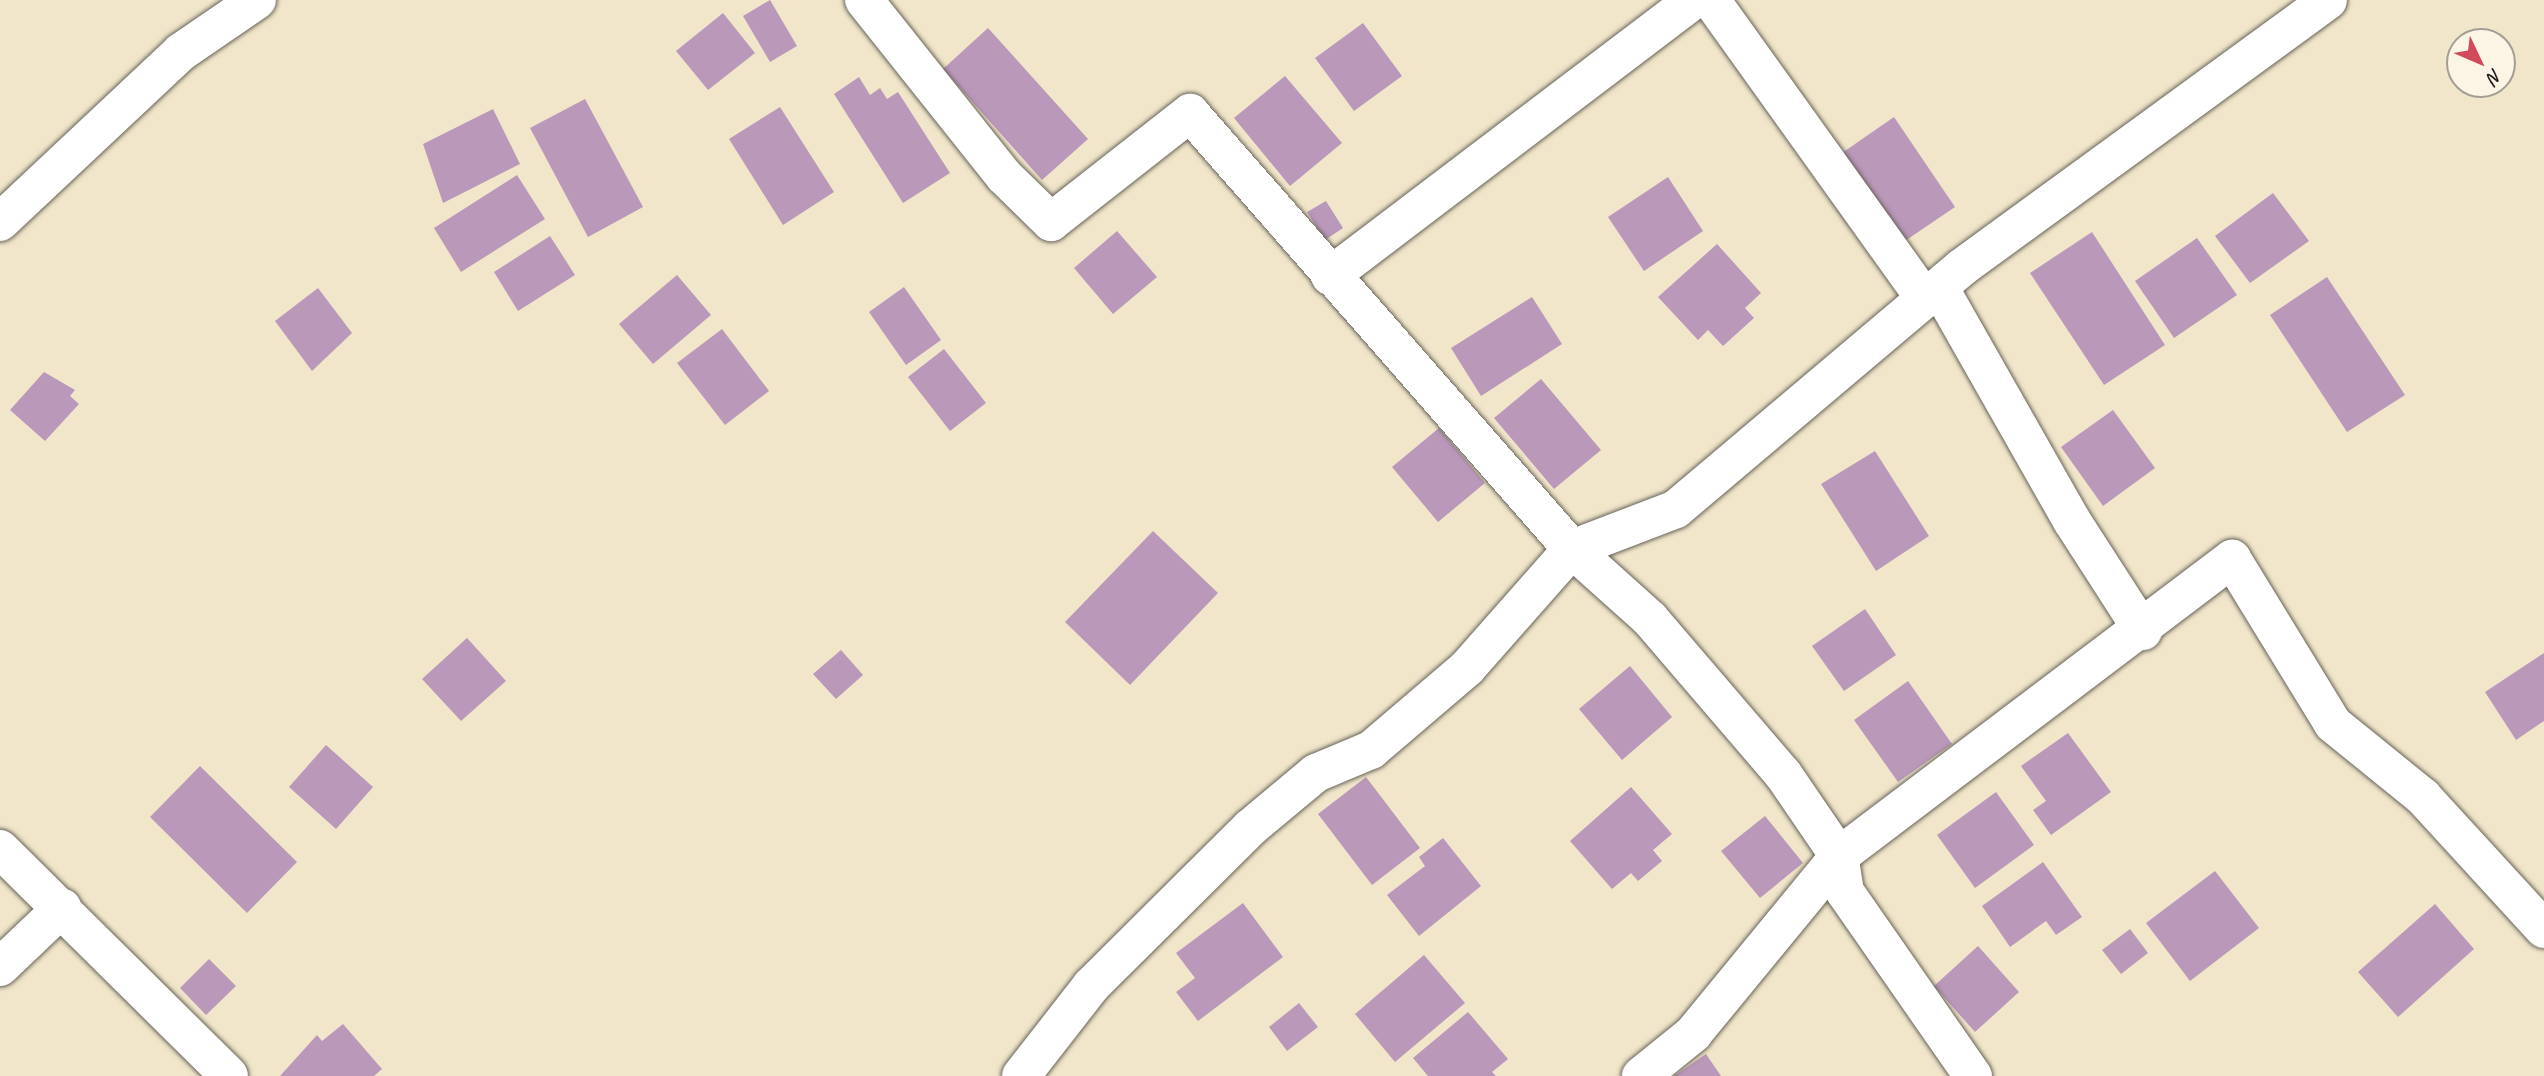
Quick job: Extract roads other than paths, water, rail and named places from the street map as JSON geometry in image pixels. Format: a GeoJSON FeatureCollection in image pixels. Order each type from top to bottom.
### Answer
{"type":"FeatureCollection","features":[{"type":"Feature","properties":{"kind":"street"},"geometry":{"type":"LineString","coordinates":[[0,222],[181,52],[257,0]]}},
{"type":"Feature","properties":{"kind":"street"},"geometry":{"type":"LineString","coordinates":[[864,0],[1004,176],[1051,222],[1190,113],[1330,276],[1572,549],[1650,619],[1783,774],[1839,856],[1845,892],[1971,1075]]}},
{"type":"Feature","properties":{"kind":"street"},"geometry":{"type":"LineString","coordinates":[[1330,276],[1694,0]]}},
{"type":"Feature","properties":{"kind":"street"},"geometry":{"type":"LineString","coordinates":[[1711,0],[1932,293],[2143,631]]}},
{"type":"Feature","properties":{"kind":"street"},"geometry":{"type":"LineString","coordinates":[[1021,1076],[1091,986],[1250,828],[1316,773],[1371,750],[1448,684],[1572,549],[1676,509],[1932,293],[2147,127],[2328,0]]}},
{"type":"Feature","properties":{"kind":"street"},"geometry":{"type":"LineString","coordinates":[[1642,1076],[1693,1034],[1839,856],[2143,631],[2232,559],[2333,724],[2423,797],[2544,929]]}},
{"type":"Feature","properties":{"kind":"street"},"geometry":{"type":"LineString","coordinates":[[0,849],[229,1076]]}},
{"type":"Feature","properties":{"kind":"street"},"geometry":{"type":"LineString","coordinates":[[0,967],[62,908]]}}]}
